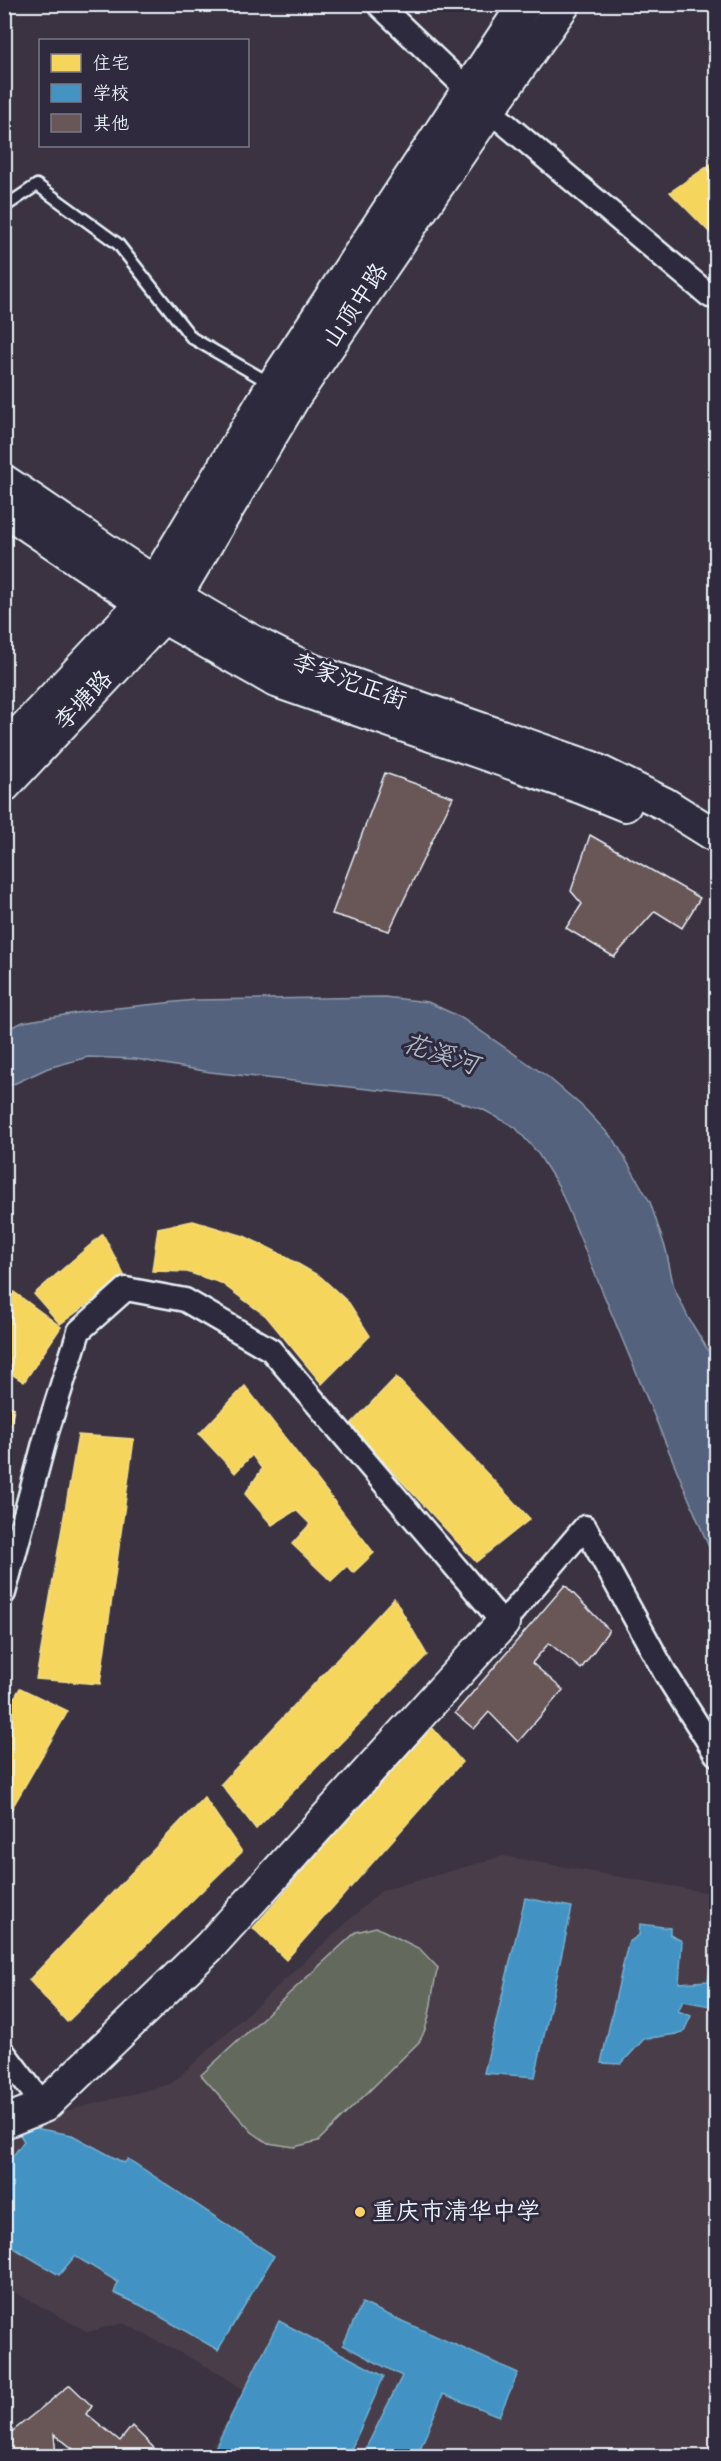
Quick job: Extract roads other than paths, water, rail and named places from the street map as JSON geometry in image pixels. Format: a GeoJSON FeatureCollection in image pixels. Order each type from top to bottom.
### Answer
{"type":"FeatureCollection","features":[{"type":"Feature","properties":{"kind":"main road","name":"山顶中路"},"geometry":{"type":"LineString","coordinates":[[159,599],[294,397],[478,100],[525,4]]}},
{"type":"Feature","properties":{"kind":"main road","name":"山顶中路"},"geometry":{"type":"LineString","coordinates":[[159,599],[273,385],[478,100],[564,4]]}},
{"type":"Feature","properties":{"kind":"main road","name":"李家沱正街"},"geometry":{"type":"LineString","coordinates":[[4,482],[242,664],[276,681],[592,792],[660,824],[717,859]]}},
{"type":"Feature","properties":{"kind":"main road","name":"李家沱正街"},"geometry":{"type":"LineString","coordinates":[[4,509],[159,599],[282,657],[314,671],[590,767],[665,804],[717,836]]}},
{"type":"Feature","properties":{"kind":"main road","name":"李塘路"},"geometry":{"type":"LineString","coordinates":[[4,750],[159,599]]}},
{"type":"Feature","properties":{"kind":"main road","name":"李塘路"},"geometry":{"type":"LineString","coordinates":[[4,786],[159,599]]}},
{"type":"Feature","properties":{"kind":"main road"},"geometry":{"type":"LineString","coordinates":[[4,2122],[44,2106],[209,1947],[503,1623]]}},
{"type":"Feature","properties":{"kind":"street"},"geometry":{"type":"LineString","coordinates":[[378,4],[478,100],[710,296]]}},
{"type":"Feature","properties":{"kind":"street"},"geometry":{"type":"LineString","coordinates":[[4,1593],[47,1432],[79,1331],[126,1289],[185,1300],[271,1350],[503,1623],[585,1527],[665,1673],[717,1754]]}},
{"type":"Feature","properties":{"kind":"street"},"geometry":{"type":"LineString","coordinates":[[4,2053],[44,2106]]}},
{"type":"Feature","properties":{"kind":"lane"},"geometry":{"type":"LineString","coordinates":[[4,207],[37,184],[118,244],[192,338],[273,385]]}},
{"type":"Feature","properties":{"kind":"water","name":"花溪河"},"geometry":{"type":"Polygon","coordinates":[[[384,997],[428,1002],[460,1017],[548,1077],[583,1107],[615,1141],[650,1202],[666,1250],[674,1288],[689,1319],[716,1363],[716,1564],[558,1185],[537,1152],[515,1127],[482,1109],[442,1097],[210,1072],[135,1059],[88,1057],[48,1068],[5,1088],[5,1030],[23,1022],[88,1011],[195,1000],[384,997]]]}},
{"type":"Feature","properties":{"kind":"place","name":"重庆市清华中学"},"geometry":{"type":"Point","coordinates":[360,2212]}}]}
